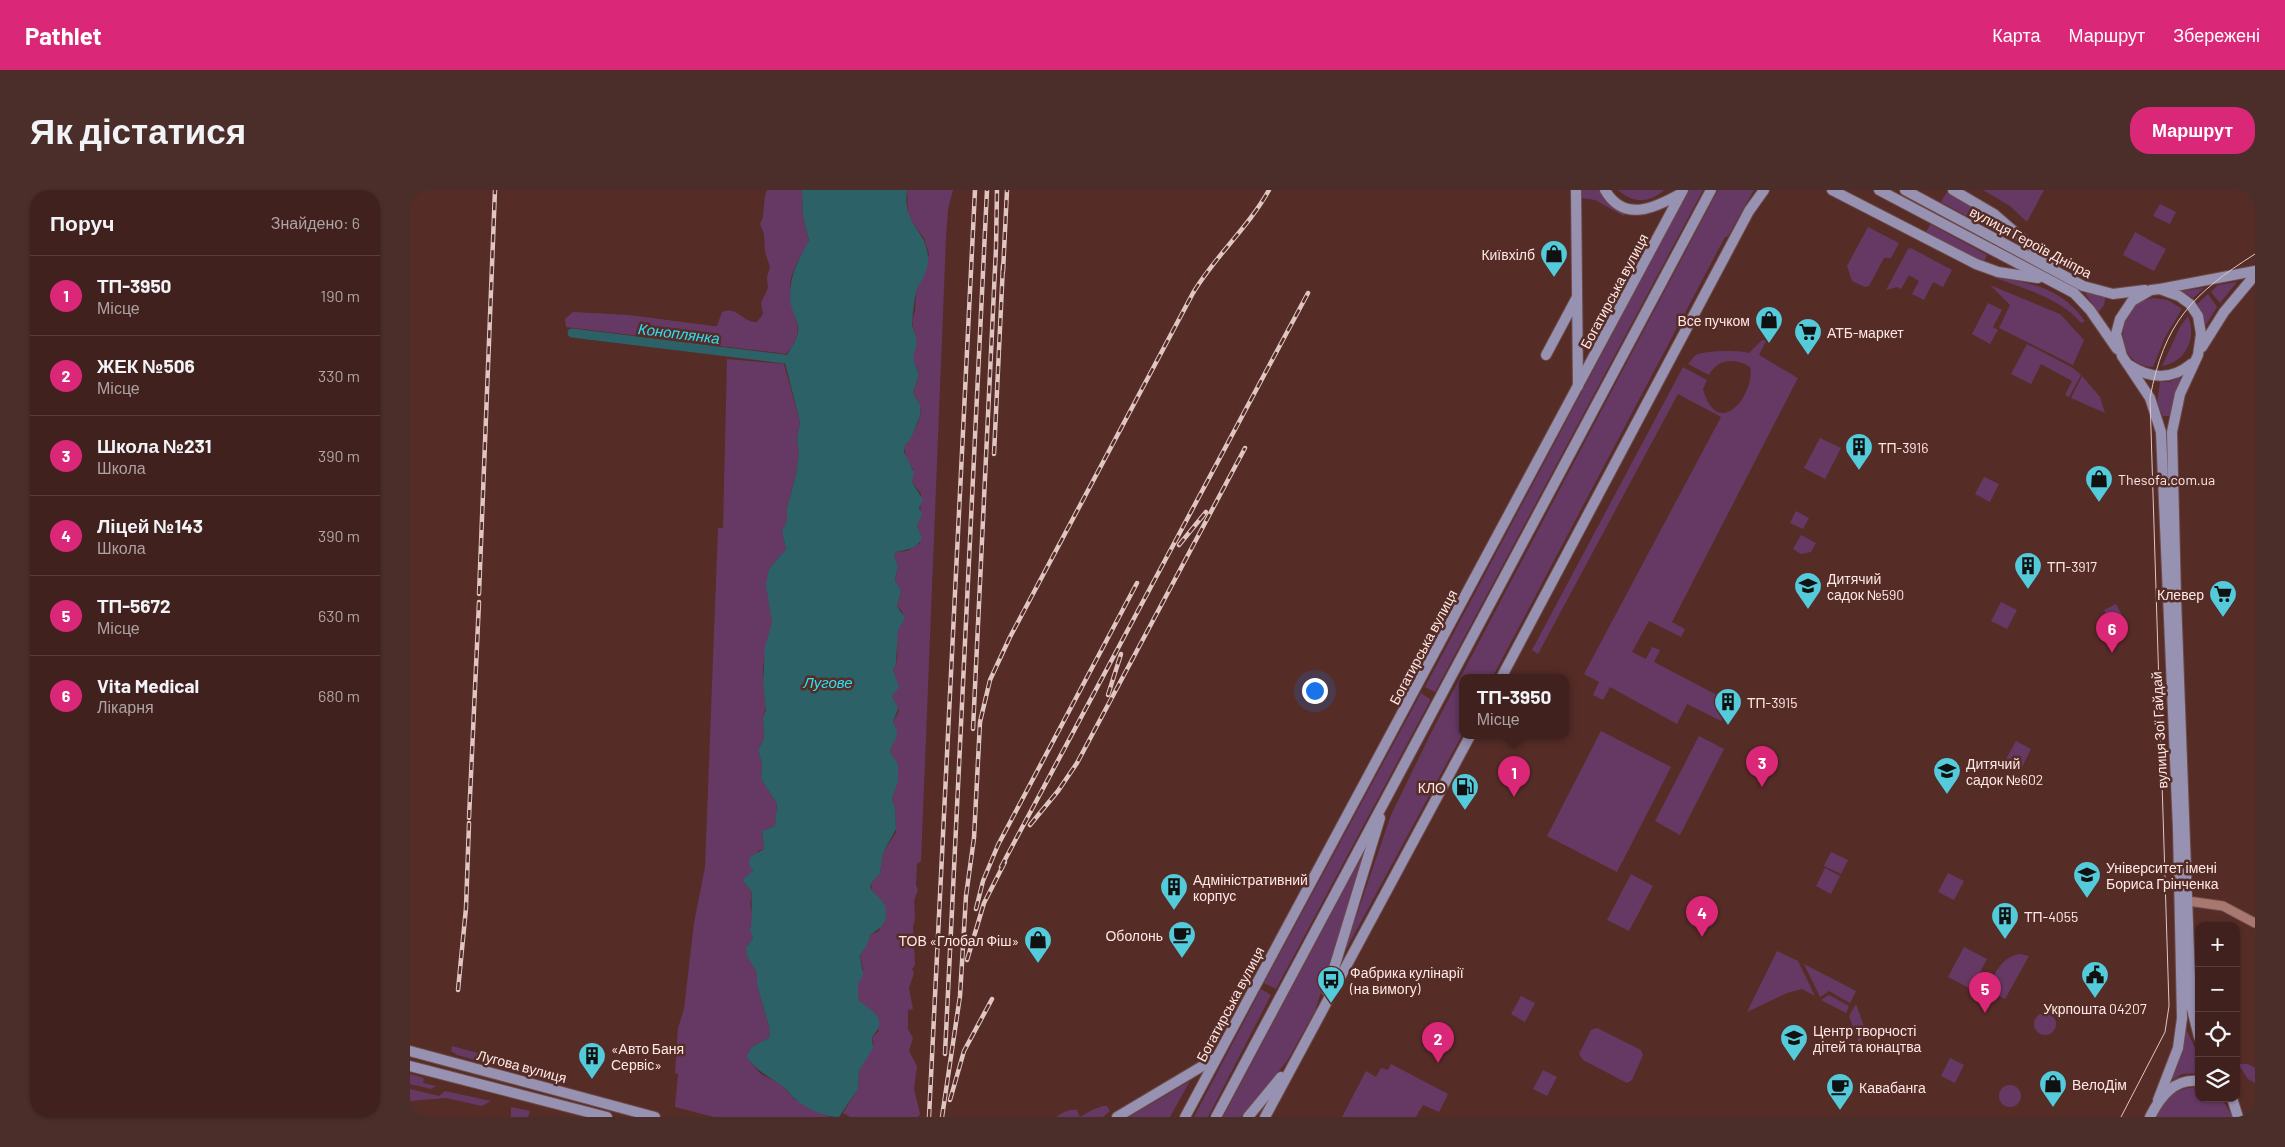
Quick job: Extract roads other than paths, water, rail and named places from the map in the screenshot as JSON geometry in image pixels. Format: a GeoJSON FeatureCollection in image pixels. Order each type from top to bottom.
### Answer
{"type":"FeatureCollection","features":[{"type":"Feature","properties":{"kind":"main road"},"geometry":{"type":"LineString","coordinates":[[1576,190],[1578,389]]}},
{"type":"Feature","properties":{"kind":"main road"},"geometry":{"type":"LineString","coordinates":[[1605,190],[1616,202],[1627,208],[1638,210],[1651,209],[1682,192]]}},
{"type":"Feature","properties":{"kind":"main road"},"geometry":{"type":"LineString","coordinates":[[1216,1117],[1711,190]]}},
{"type":"Feature","properties":{"kind":"main road"},"geometry":{"type":"LineString","coordinates":[[1503,674],[1749,211],[1764,190]]}},
{"type":"Feature","properties":{"kind":"main road","name":"вулиця Героїв Дніпра"},"geometry":{"type":"LineString","coordinates":[[1832,190],[1981,266],[1998,272],[2050,280]]}},
{"type":"Feature","properties":{"kind":"main road","name":"вулиця Героїв Дніпра"},"geometry":{"type":"LineString","coordinates":[[1879,190],[2074,293],[2085,302],[2124,359]]}},
{"type":"Feature","properties":{"kind":"main road","name":"вулиця Героїв Дніпра"},"geometry":{"type":"LineString","coordinates":[[1905,190],[2064,276],[2089,288],[2107,293],[2155,289],[2255,273]]}},
{"type":"Feature","properties":{"kind":"main road"},"geometry":{"type":"LineString","coordinates":[[1953,190],[2001,219],[2064,276]]}},
{"type":"Feature","properties":{"kind":"main road","name":"Богатирська вулиця"},"geometry":{"type":"LineString","coordinates":[[1185,1117],[1578,389],[1682,192]]}},
{"type":"Feature","properties":{"kind":"main road","name":"вулиця Героїв Дніпра"},"geometry":{"type":"LineString","coordinates":[[2196,358],[2224,312],[2255,273]]}},
{"type":"Feature","properties":{"kind":"main road"},"geometry":{"type":"LineString","coordinates":[[2155,289],[2188,302],[2198,316],[2201,334],[2196,358],[2180,372],[2156,376],[2137,370],[2124,359],[2116,334],[2120,318],[2132,301],[2155,289]]}},
{"type":"Feature","properties":{"kind":"main road"},"geometry":{"type":"LineString","coordinates":[[1546,355],[1578,297]]}},
{"type":"Feature","properties":{"kind":"main road","name":"вулиця Зої Гайдай"},"geometry":{"type":"LineString","coordinates":[[2195,1021],[2191,1005],[2176,598],[2172,432],[2180,394],[2196,358]]}},
{"type":"Feature","properties":{"kind":"main road","name":"вулиця Зої Гайдай"},"geometry":{"type":"LineString","coordinates":[[2124,359],[2150,398],[2162,432],[2178,829],[2182,1018],[2178,1048],[2150,1117]]}},
{"type":"Feature","properties":{"kind":"main road"},"geometry":{"type":"LineString","coordinates":[[1265,1117],[1468,739]]}},
{"type":"Feature","properties":{"kind":"main road"},"geometry":{"type":"LineString","coordinates":[[1319,1016],[1387,798]]}},
{"type":"Feature","properties":{"kind":"main road","name":"Лугова вулиця"},"geometry":{"type":"LineString","coordinates":[[410,1051],[655,1117]]}},
{"type":"Feature","properties":{"kind":"main road"},"geometry":{"type":"LineString","coordinates":[[1117,1117],[1217,1057]]}},
{"type":"Feature","properties":{"kind":"main road"},"geometry":{"type":"LineString","coordinates":[[1248,1117],[1296,1059]]}},
{"type":"Feature","properties":{"kind":"main road","name":"Лугова вулиця"},"geometry":{"type":"LineString","coordinates":[[410,1066],[607,1117]]}},
{"type":"Feature","properties":{"kind":"main road"},"geometry":{"type":"LineString","coordinates":[[2158,1100],[2177,1085],[2195,1082]]}},
{"type":"Feature","properties":{"kind":"main road"},"geometry":{"type":"LineString","coordinates":[[2234,1102],[2238,1117]]}},
{"type":"Feature","properties":{"kind":"main road"},"geometry":{"type":"LineString","coordinates":[[2235,1102],[2246,1117]]}},
{"type":"Feature","properties":{"kind":"street"},"geometry":{"type":"LineString","coordinates":[[2188,901],[2223,906],[2255,923]]}},
{"type":"Feature","properties":{"kind":"water","name":"Лугове"},"geometry":{"type":"Polygon","coordinates":[[[802,190],[907,190],[908,213],[924,242],[928,261],[927,270],[917,289],[912,323],[916,336],[914,361],[919,374],[913,393],[920,405],[920,416],[911,438],[905,445],[904,452],[914,473],[912,482],[923,500],[919,508],[922,514],[917,526],[922,538],[914,547],[896,552],[894,555],[898,566],[895,580],[901,591],[897,606],[905,618],[898,630],[896,664],[893,670],[899,687],[892,696],[898,709],[893,722],[897,735],[890,752],[898,764],[898,781],[892,799],[895,808],[896,829],[883,853],[880,874],[871,883],[872,890],[885,905],[886,916],[881,927],[870,935],[867,945],[860,955],[863,975],[858,984],[858,1000],[874,1012],[879,1020],[879,1025],[872,1037],[873,1048],[859,1071],[858,1089],[839,1117],[822,1114],[805,1106],[759,1070],[747,1058],[752,1047],[770,1037],[769,1026],[757,985],[757,973],[747,956],[746,948],[753,938],[750,930],[752,892],[743,881],[753,871],[749,865],[750,857],[764,849],[762,831],[775,826],[777,804],[761,779],[762,764],[758,750],[764,739],[763,718],[766,710],[763,683],[765,647],[772,622],[766,585],[769,569],[786,549],[782,531],[787,521],[787,508],[796,475],[799,453],[797,440],[800,422],[784,359],[798,331],[797,321],[791,305],[790,288],[794,271],[809,241],[803,216],[802,190]]]}},
{"type":"Feature","properties":{"kind":"waterway","name":"Коноплянка"},"geometry":{"type":"LineString","coordinates":[[572,333],[784,359]]}},
{"type":"Feature","properties":{"kind":"tram line"},"geometry":{"type":"LineString","coordinates":[[2121,1117],[2165,1032],[2169,1006],[2150,398],[2163,349],[2184,313],[2214,283],[2255,254]]}},
{"type":"Feature","properties":{"kind":"railway"},"geometry":{"type":"LineString","coordinates":[[479,594],[495,190]]}},
{"type":"Feature","properties":{"kind":"railway"},"geometry":{"type":"LineString","coordinates":[[929,1117],[975,190]]}},
{"type":"Feature","properties":{"kind":"railway"},"geometry":{"type":"LineString","coordinates":[[945,1054],[987,190]]}},
{"type":"Feature","properties":{"kind":"railway"},"geometry":{"type":"LineString","coordinates":[[973,729],[996,248],[997,190]]}},
{"type":"Feature","properties":{"kind":"railway"},"geometry":{"type":"LineString","coordinates":[[1003,272],[1007,190]]}},
{"type":"Feature","properties":{"kind":"railway"},"geometry":{"type":"LineString","coordinates":[[942,1117],[960,996],[966,896],[974,838],[980,722],[990,680],[1010,637],[1193,293],[1261,204],[1269,190]]}},
{"type":"Feature","properties":{"kind":"railway"},"geometry":{"type":"LineString","coordinates":[[994,454],[1003,265]]}},
{"type":"Feature","properties":{"kind":"railway"},"geometry":{"type":"LineString","coordinates":[[1001,867],[1308,293]]}},
{"type":"Feature","properties":{"kind":"railway"},"geometry":{"type":"LineString","coordinates":[[1030,825],[1058,791],[1077,763],[1245,448]]}},
{"type":"Feature","properties":{"kind":"railway"},"geometry":{"type":"LineString","coordinates":[[1179,545],[1206,512]]}},
{"type":"Feature","properties":{"kind":"railway"},"geometry":{"type":"LineString","coordinates":[[976,909],[983,881],[998,845],[1137,583]]}},
{"type":"Feature","properties":{"kind":"railway"},"geometry":{"type":"LineString","coordinates":[[469,818],[479,602]]}},
{"type":"Feature","properties":{"kind":"railway"},"geometry":{"type":"LineString","coordinates":[[1108,695],[1121,654]]}},
{"type":"Feature","properties":{"kind":"railway"},"geometry":{"type":"LineString","coordinates":[[458,990],[466,908],[469,823]]}},
{"type":"Feature","properties":{"kind":"railway"},"geometry":{"type":"LineString","coordinates":[[967,960],[984,903],[1005,862]]}},
{"type":"Feature","properties":{"kind":"railway"},"geometry":{"type":"LineString","coordinates":[[950,1100],[964,1051],[992,999]]}},
{"type":"Feature","properties":{"kind":"place","name":"Київхілб"},"geometry":{"type":"Point","coordinates":[1554,278]}},
{"type":"Feature","properties":{"kind":"place","name":"Все пучком"},"geometry":{"type":"Point","coordinates":[1769,344]}},
{"type":"Feature","properties":{"kind":"place","name":"АТБ-маркет"},"geometry":{"type":"Point","coordinates":[1808,356]}},
{"type":"Feature","properties":{"kind":"place","name":"ТП-3916"},"geometry":{"type":"Point","coordinates":[1859,471]}},
{"type":"Feature","properties":{"kind":"place","name":"Thesofa.com.ua"},"geometry":{"type":"Point","coordinates":[2099,503]}},
{"type":"Feature","properties":{"kind":"place","name":"ТП-3917"},"geometry":{"type":"Point","coordinates":[2028,590]}},
{"type":"Feature","properties":{"kind":"place","name":"Дитячий садок №590"},"geometry":{"type":"Point","coordinates":[1808,610]}},
{"type":"Feature","properties":{"kind":"place","name":"Клевер"},"geometry":{"type":"Point","coordinates":[2223,618]}},
{"type":"Feature","properties":{"kind":"place","name":"Vita Medical"},"geometry":{"type":"Point","coordinates":[2112,653]}},
{"type":"Feature","properties":{"kind":"place","name":"ТП-3915"},"geometry":{"type":"Point","coordinates":[1728,726]}},
{"type":"Feature","properties":{"kind":"place","name":"Школа №231"},"geometry":{"type":"Point","coordinates":[1762,787]}},
{"type":"Feature","properties":{"kind":"place","name":"Дитячий садок №602"},"geometry":{"type":"Point","coordinates":[1947,795]}},
{"type":"Feature","properties":{"kind":"place","name":"ТП-3950"},"geometry":{"type":"Point","coordinates":[1514,797]}},
{"type":"Feature","properties":{"kind":"place","name":"КЛО"},"geometry":{"type":"Point","coordinates":[1465,811]}},
{"type":"Feature","properties":{"kind":"place","name":"Університет імені Бориса Грінченка"},"geometry":{"type":"Point","coordinates":[2087,899]}},
{"type":"Feature","properties":{"kind":"place","name":"Адміністративний корпус"},"geometry":{"type":"Point","coordinates":[1174,911]}},
{"type":"Feature","properties":{"kind":"place","name":"Ліцей №143"},"geometry":{"type":"Point","coordinates":[1702,937]}},
{"type":"Feature","properties":{"kind":"place","name":"ТП-4055"},"geometry":{"type":"Point","coordinates":[2005,940]}},
{"type":"Feature","properties":{"kind":"place","name":"Оболонь"},"geometry":{"type":"Point","coordinates":[1182,959]}},
{"type":"Feature","properties":{"kind":"place","name":"ТОВ «Глобал Фіш»"},"geometry":{"type":"Point","coordinates":[1038,964]}},
{"type":"Feature","properties":{"kind":"place","name":"Укрпошта 04207"},"geometry":{"type":"Point","coordinates":[2095,999]}},
{"type":"Feature","properties":{"kind":"place","name":"Фабрика кулінарії (на вимогу)"},"geometry":{"type":"Point","coordinates":[1331,1004]}},
{"type":"Feature","properties":{"kind":"place","name":"ТП-5672"},"geometry":{"type":"Point","coordinates":[1985,1013]}},
{"type":"Feature","properties":{"kind":"place","name":"Центр творчості дітей та юнацтва"},"geometry":{"type":"Point","coordinates":[1794,1062]}},
{"type":"Feature","properties":{"kind":"place","name":"ЖЕК №506"},"geometry":{"type":"Point","coordinates":[1438,1063]}},
{"type":"Feature","properties":{"kind":"place","name":"«Авто Баня Сервіс»"},"geometry":{"type":"Point","coordinates":[592,1080]}},
{"type":"Feature","properties":{"kind":"place","name":"ВелоДім"},"geometry":{"type":"Point","coordinates":[2053,1108]}},
{"type":"Feature","properties":{"kind":"place","name":"Кавабанга"},"geometry":{"type":"Point","coordinates":[1840,1111]}}]}
